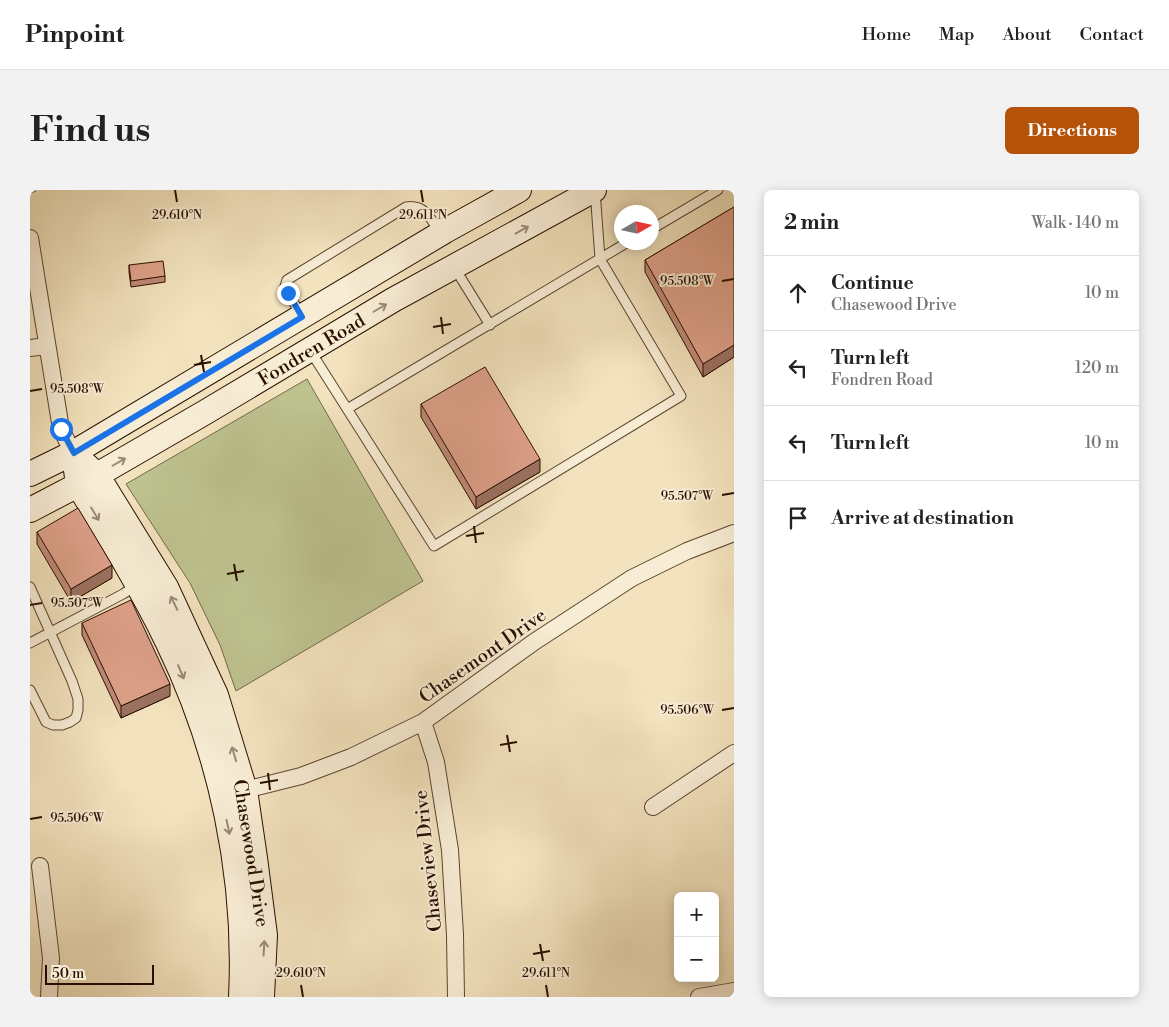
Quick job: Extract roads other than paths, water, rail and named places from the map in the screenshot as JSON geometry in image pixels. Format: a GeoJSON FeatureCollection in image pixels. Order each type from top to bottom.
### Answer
{"type":"FeatureCollection","features":[{"type":"Feature","properties":{"kind":"main road","name":"Fondren Road"},"geometry":{"type":"LineString","coordinates":[[30,474],[74,453],[433,237],[519,190]]}},
{"type":"Feature","properties":{"kind":"main road","name":"Fondren Road"},"geometry":{"type":"LineString","coordinates":[[30,510],[87,480],[204,413],[449,270],[595,190]]}},
{"type":"Feature","properties":{"kind":"main road"},"geometry":{"type":"LineString","coordinates":[[433,237],[449,270]]}},
{"type":"Feature","properties":{"kind":"main road"},"geometry":{"type":"LineString","coordinates":[[281,329],[304,353]]}},
{"type":"Feature","properties":{"kind":"main road","name":"Chasewood Drive"},"geometry":{"type":"LineString","coordinates":[[74,453],[137,585],[179,639],[216,694],[245,790],[245,859],[240,921],[241,997]]}},
{"type":"Feature","properties":{"kind":"main road","name":"Chasewood Drive"},"geometry":{"type":"LineString","coordinates":[[87,480],[166,587],[194,703],[245,859],[265,935],[262,997]]}},
{"type":"Feature","properties":{"kind":"street","name":"Chasewood Drive"},"geometry":{"type":"LineString","coordinates":[[30,238],[61,429],[74,453]]}},
{"type":"Feature","properties":{"kind":"street"},"geometry":{"type":"LineString","coordinates":[[30,348],[47,346]]}},
{"type":"Feature","properties":{"kind":"street","name":"Chasemont Drive"},"geometry":{"type":"LineString","coordinates":[[245,790],[310,773],[351,757],[423,722],[534,642],[632,578],[687,551],[734,533]]}},
{"type":"Feature","properties":{"kind":"street","name":"Chaseview Drive"},"geometry":{"type":"LineString","coordinates":[[423,722],[436,762],[450,850],[455,935],[456,997]]}},
{"type":"Feature","properties":{"kind":"street"},"geometry":{"type":"LineString","coordinates":[[653,806],[734,753]]}},
{"type":"Feature","properties":{"kind":"street"},"geometry":{"type":"LineString","coordinates":[[40,866],[51,958],[49,997]]}},
{"type":"Feature","properties":{"kind":"street"},"geometry":{"type":"LineString","coordinates":[[699,997],[734,992]]}},
{"type":"Feature","properties":{"kind":"lane"},"geometry":{"type":"LineString","coordinates":[[304,353],[347,410],[434,546],[681,396],[600,259],[595,190]]}},
{"type":"Feature","properties":{"kind":"lane"},"geometry":{"type":"LineString","coordinates":[[659,225],[718,190]]}},
{"type":"Feature","properties":{"kind":"lane"},"geometry":{"type":"LineString","coordinates":[[302,317],[285,286],[287,280],[406,207],[414,206],[426,212],[433,237]]}},
{"type":"Feature","properties":{"kind":"lane"},"geometry":{"type":"LineString","coordinates":[[347,410],[615,250]]}},
{"type":"Feature","properties":{"kind":"lane"},"geometry":{"type":"LineString","coordinates":[[449,270],[490,324]]}},
{"type":"Feature","properties":{"kind":"lane"},"geometry":{"type":"LineString","coordinates":[[30,643],[137,585]]}},
{"type":"Feature","properties":{"kind":"lane"},"geometry":{"type":"LineString","coordinates":[[30,587],[72,681],[78,699],[76,718],[62,725],[52,725],[46,722],[30,690]]}},
{"type":"Feature","properties":{"kind":"waterway"},"geometry":{"type":"LineString","coordinates":[[30,191],[34,190]]}}]}
